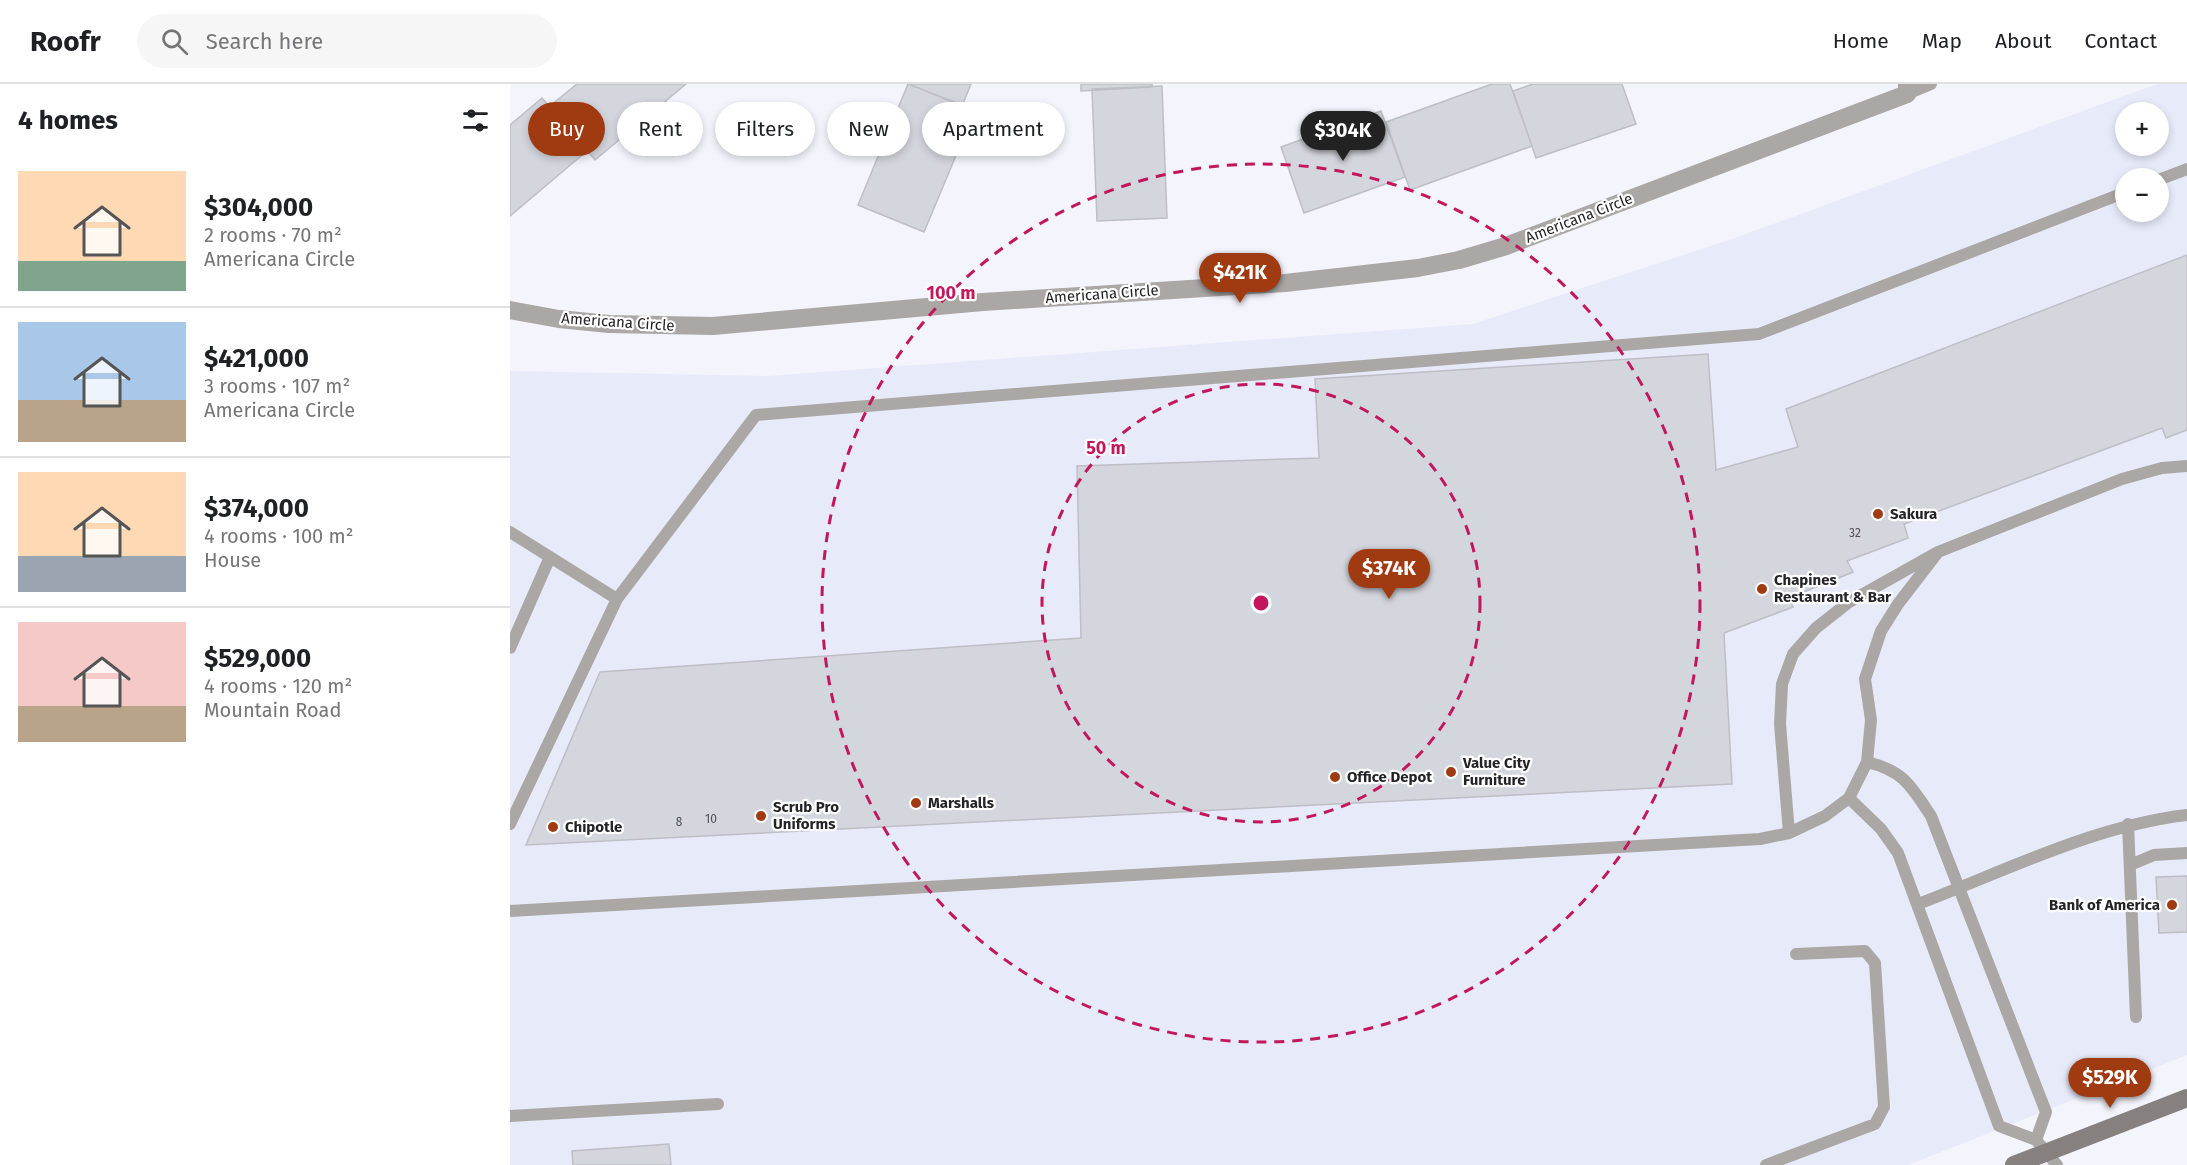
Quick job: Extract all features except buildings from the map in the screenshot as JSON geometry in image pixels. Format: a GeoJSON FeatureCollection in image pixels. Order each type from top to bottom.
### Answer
{"type":"FeatureCollection","features":[{"type":"Feature","properties":{"kind":"main road"},"geometry":{"type":"LineString","coordinates":[[2014,1165],[2187,1098]]}},
{"type":"Feature","properties":{"kind":"street","name":"Americana Circle"},"geometry":{"type":"LineString","coordinates":[[510,310],[559,319],[609,324],[713,326],[983,302],[1285,283],[1418,268],[1459,260],[1506,246],[1907,89]]}},
{"type":"Feature","properties":{"kind":"lane"},"geometry":{"type":"LineString","coordinates":[[1907,89],[1931,84]]}},
{"type":"Feature","properties":{"kind":"lane"},"geometry":{"type":"LineString","coordinates":[[2169,176],[2187,169]]}},
{"type":"Feature","properties":{"kind":"lane"},"geometry":{"type":"LineString","coordinates":[[510,824],[617,599],[756,416],[1759,334],[2115,196]]}},
{"type":"Feature","properties":{"kind":"lane"},"geometry":{"type":"LineString","coordinates":[[1789,833],[1780,724],[1782,684],[1793,654],[1816,628],[1850,602],[1938,552],[2122,479],[2162,468],[2187,466]]}},
{"type":"Feature","properties":{"kind":"lane"},"geometry":{"type":"LineString","coordinates":[[510,532],[617,599]]}},
{"type":"Feature","properties":{"kind":"lane"},"geometry":{"type":"LineString","coordinates":[[510,911],[1760,839],[1789,833],[1825,816],[1849,798],[1867,762],[1871,720],[1865,679],[1881,631],[1898,604],[1938,552]]}},
{"type":"Feature","properties":{"kind":"lane"},"geometry":{"type":"LineString","coordinates":[[510,648],[550,557]]}},
{"type":"Feature","properties":{"kind":"lane"},"geometry":{"type":"LineString","coordinates":[[1849,798],[1881,829],[1898,854],[1999,1126],[2046,1152],[2046,1112],[1961,888],[1931,816],[1911,786],[1888,767],[1867,762]]}},
{"type":"Feature","properties":{"kind":"lane"},"geometry":{"type":"LineString","coordinates":[[1917,904],[2128,824],[2187,815]]}},
{"type":"Feature","properties":{"kind":"lane"},"geometry":{"type":"LineString","coordinates":[[2128,824],[2136,1017]]}},
{"type":"Feature","properties":{"kind":"lane"},"geometry":{"type":"LineString","coordinates":[[2130,865],[2154,855],[2187,853]]}},
{"type":"Feature","properties":{"kind":"lane"},"geometry":{"type":"LineString","coordinates":[[1766,1165],[1875,1124],[1884,1107],[1875,963],[1865,951],[1796,954]]}},
{"type":"Feature","properties":{"kind":"lane"},"geometry":{"type":"LineString","coordinates":[[510,1116],[718,1104]]}},
{"type":"Feature","properties":{"kind":"shaded area"},"geometry":{"type":"Polygon","coordinates":[[[2157,84],[2187,84],[2187,1055],[1908,1165],[510,1165],[510,371],[769,376],[1473,324],[1735,238],[2157,84]]]}},
{"type":"Feature","properties":{"kind":"place","name":"Sakura"},"geometry":{"type":"Point","coordinates":[1878,514]}},
{"type":"Feature","properties":{"kind":"place","name":"Chapines Restaurant & Bar"},"geometry":{"type":"Point","coordinates":[1762,589]}},
{"type":"Feature","properties":{"kind":"place","name":"Value City Furniture"},"geometry":{"type":"Point","coordinates":[1451,772]}},
{"type":"Feature","properties":{"kind":"place","name":"Office Depot"},"geometry":{"type":"Point","coordinates":[1335,777]}},
{"type":"Feature","properties":{"kind":"place","name":"Marshalls"},"geometry":{"type":"Point","coordinates":[916,803]}},
{"type":"Feature","properties":{"kind":"place","name":"Scrub Pro Uniforms"},"geometry":{"type":"Point","coordinates":[761,816]}},
{"type":"Feature","properties":{"kind":"place","name":"Chipotle"},"geometry":{"type":"Point","coordinates":[553,827]}},
{"type":"Feature","properties":{"kind":"place","name":"Bank of America"},"geometry":{"type":"Point","coordinates":[2172,905]}}]}
